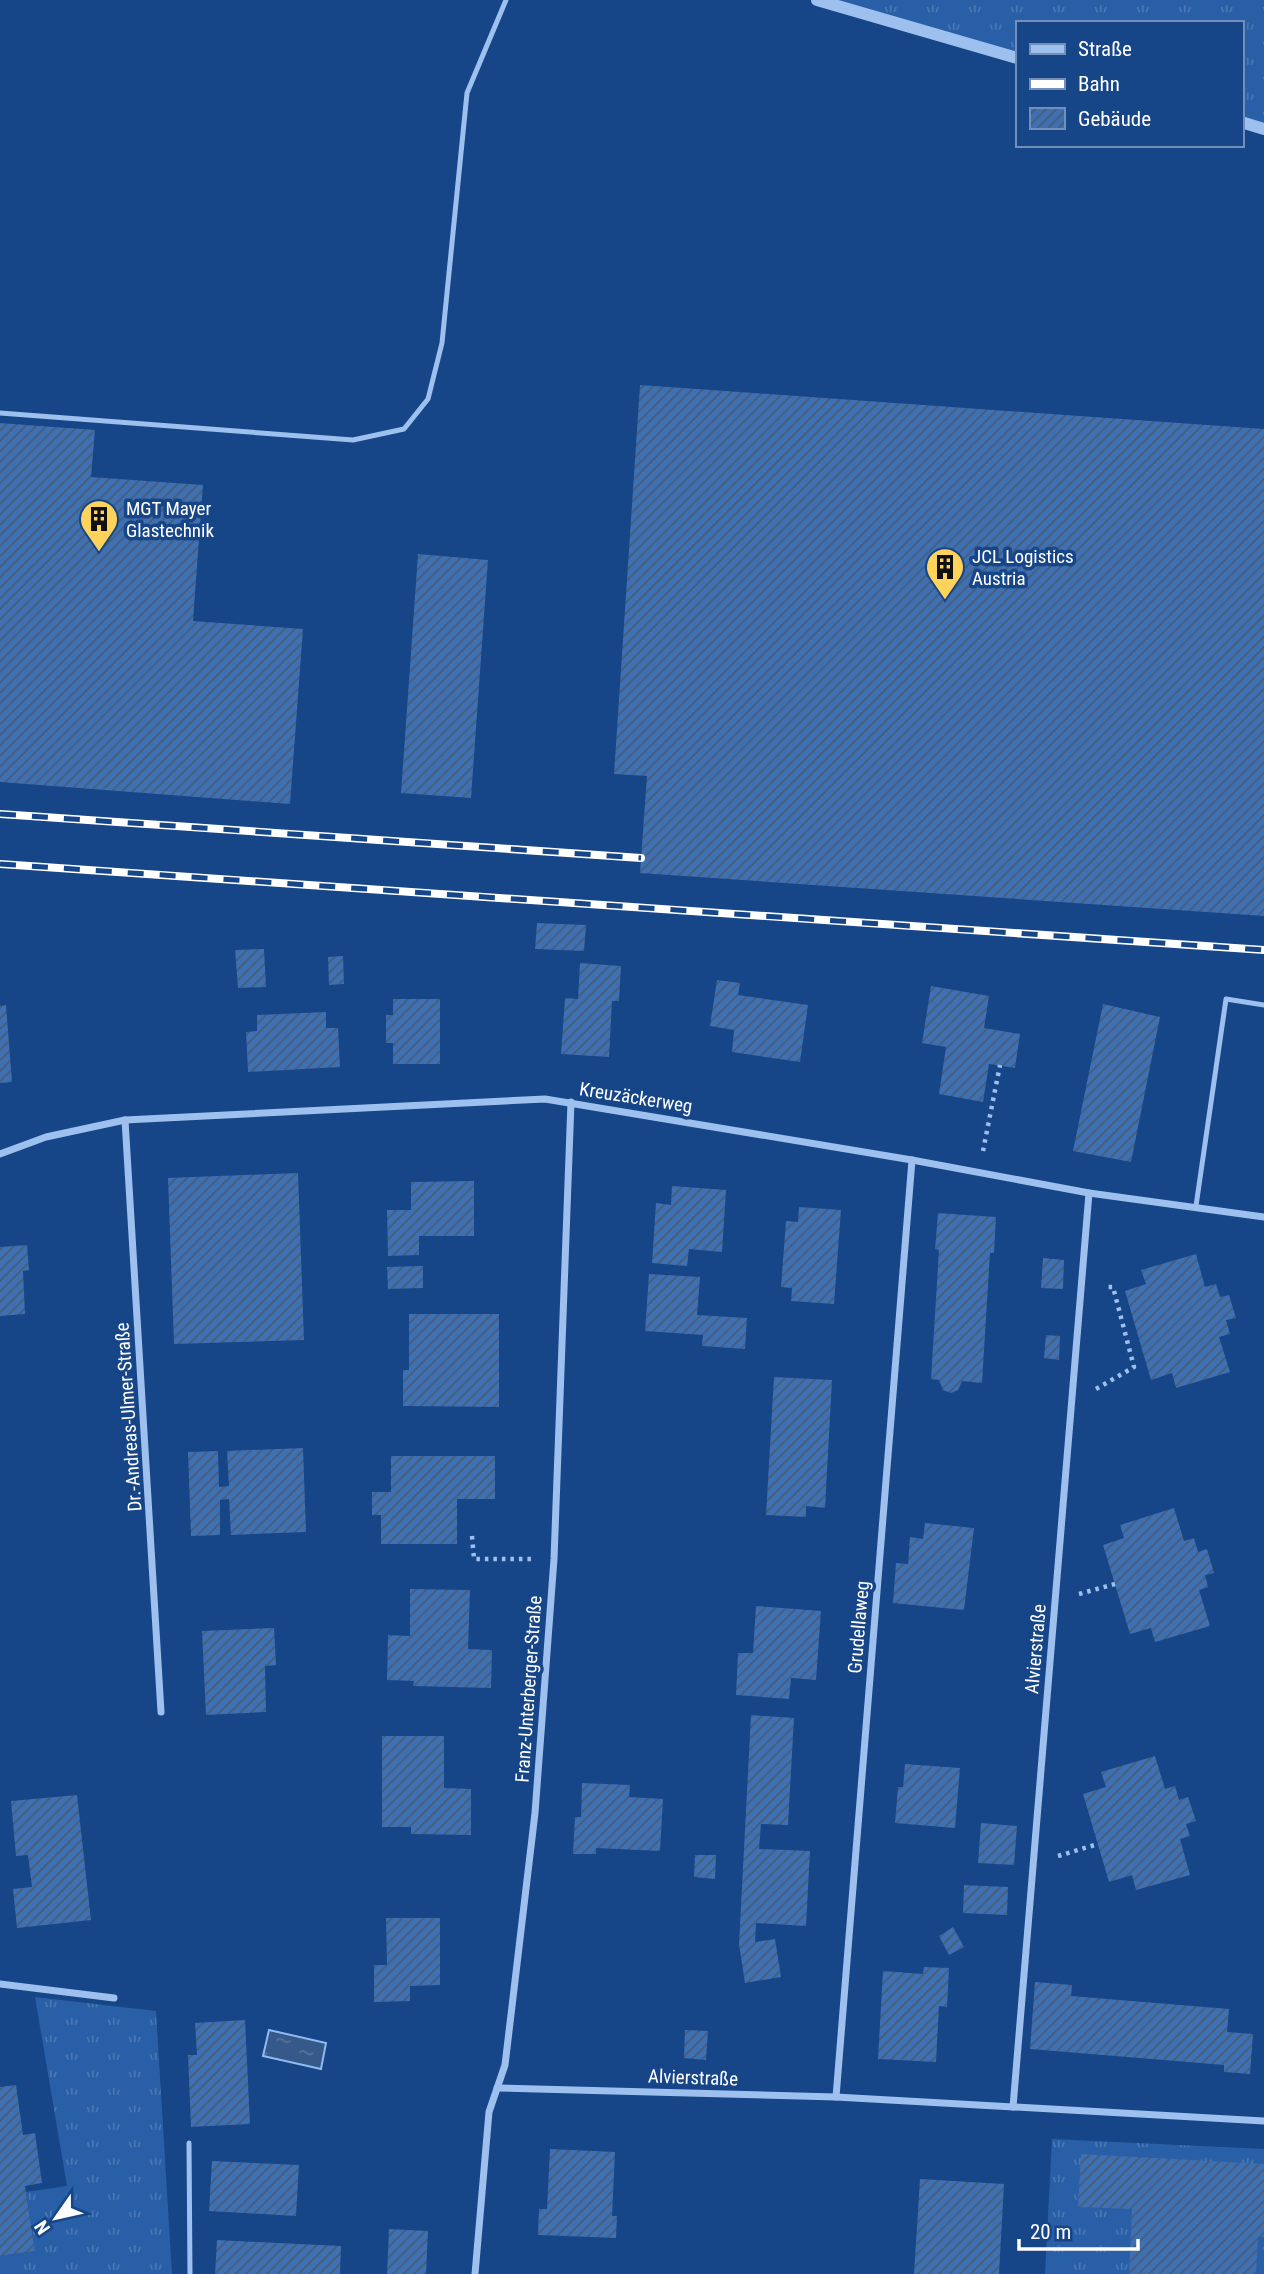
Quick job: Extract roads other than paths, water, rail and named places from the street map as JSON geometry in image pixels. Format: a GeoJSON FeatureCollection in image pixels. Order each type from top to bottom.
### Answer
{"type":"FeatureCollection","features":[{"type":"Feature","properties":{"kind":"street"},"geometry":{"type":"LineString","coordinates":[[817,0],[1016,58]]}},
{"type":"Feature","properties":{"kind":"street"},"geometry":{"type":"LineString","coordinates":[[1243,123],[1264,129]]}},
{"type":"Feature","properties":{"kind":"street","name":"Kreuzäckerweg"},"geometry":{"type":"LineString","coordinates":[[0,1154],[46,1137],[125,1120],[545,1098],[1089,1193],[1264,1217]]}},
{"type":"Feature","properties":{"kind":"street","name":"Franz-Unterberger-Straße"},"geometry":{"type":"LineString","coordinates":[[475,2274],[489,2112],[505,2065],[535,1813],[554,1559],[571,1102]]}},
{"type":"Feature","properties":{"kind":"street","name":"Dr.-Andreas-Ulmer-Straße"},"geometry":{"type":"LineString","coordinates":[[125,1120],[162,1713]]}},
{"type":"Feature","properties":{"kind":"street","name":"Grudellaweg"},"geometry":{"type":"LineString","coordinates":[[836,2096],[912,1160]]}},
{"type":"Feature","properties":{"kind":"street","name":"Alvierstraße"},"geometry":{"type":"LineString","coordinates":[[1013,2107],[1089,1193]]}},
{"type":"Feature","properties":{"kind":"street"},"geometry":{"type":"LineString","coordinates":[[0,1984],[114,1998]]}},
{"type":"Feature","properties":{"kind":"street","name":"Alvierstraße"},"geometry":{"type":"LineString","coordinates":[[497,2088],[836,2096],[1264,2121]]}},
{"type":"Feature","properties":{"kind":"lane"},"geometry":{"type":"LineString","coordinates":[[0,413],[353,440],[404,429],[428,399],[442,343],[467,93],[506,0]]}},
{"type":"Feature","properties":{"kind":"lane"},"geometry":{"type":"LineString","coordinates":[[1196,1206],[1226,999],[1264,1005]]}},
{"type":"Feature","properties":{"kind":"lane"},"geometry":{"type":"LineString","coordinates":[[189,2143],[190,2274]]}},
{"type":"Feature","properties":{"kind":"water"},"geometry":{"type":"Polygon","coordinates":[[[269,2030],[326,2043],[321,2069],[263,2056],[269,2030]]]}},
{"type":"Feature","properties":{"kind":"railway"},"geometry":{"type":"LineString","coordinates":[[0,814],[641,858]]}},
{"type":"Feature","properties":{"kind":"railway"},"geometry":{"type":"LineString","coordinates":[[0,864],[1264,950]]}},
{"type":"Feature","properties":{"kind":"place","name":"MGT Mayer Glastechnik"},"geometry":{"type":"Point","coordinates":[99,553]}},
{"type":"Feature","properties":{"kind":"place","name":"JCL Logistics Austria"},"geometry":{"type":"Point","coordinates":[945,601]}}]}
